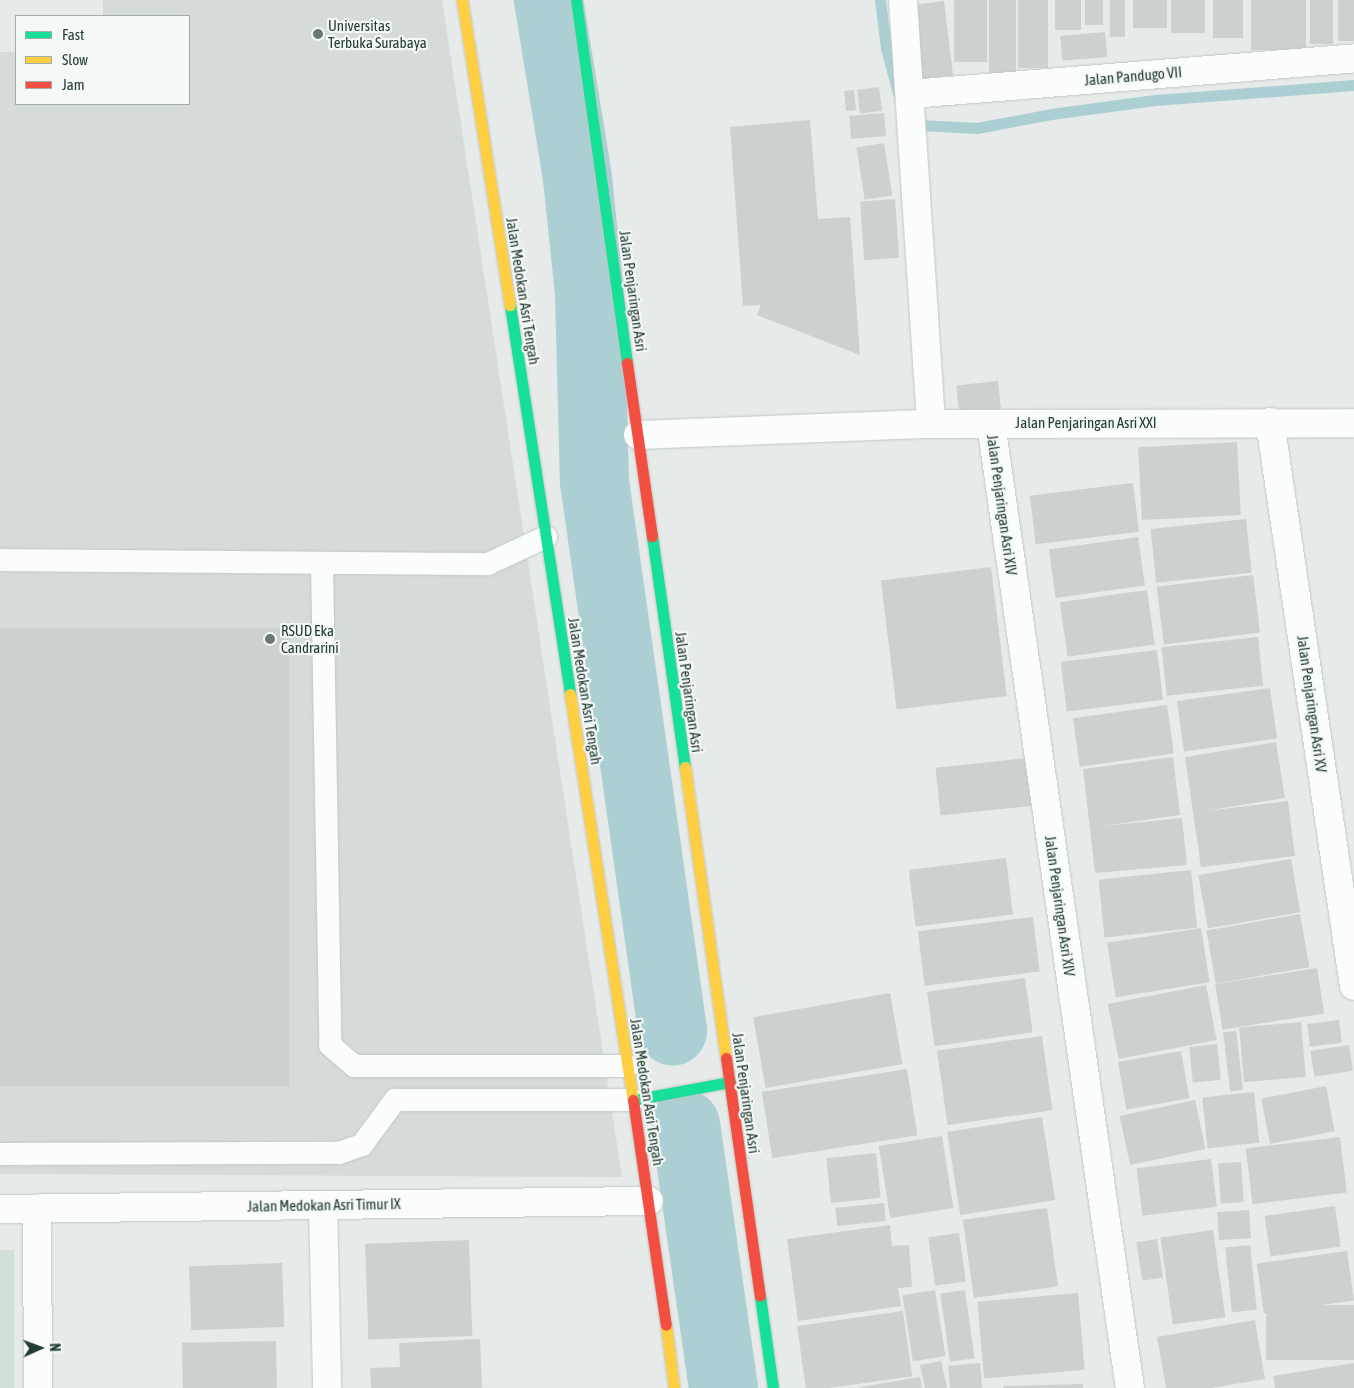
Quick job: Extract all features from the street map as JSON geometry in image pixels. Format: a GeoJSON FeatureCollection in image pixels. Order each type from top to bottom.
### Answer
{"type":"FeatureCollection","features":[{"type":"Feature","properties":{"kind":"street","name":"Jalan Medokan Asri Tengah"},"geometry":{"type":"LineString","coordinates":[[462,0],[649,1201],[674,1388]]}},
{"type":"Feature","properties":{"kind":"street","name":"Jalan Penjaringan Asri"},"geometry":{"type":"LineString","coordinates":[[576,0],[773,1388]]}},
{"type":"Feature","properties":{"kind":"street"},"geometry":{"type":"LineString","coordinates":[[903,0],[912,99],[931,424]]}},
{"type":"Feature","properties":{"kind":"street","name":"Jalan Pandugo VII"},"geometry":{"type":"LineString","coordinates":[[912,99],[1354,58]]}},
{"type":"Feature","properties":{"kind":"street","name":"Jalan Penjaringan Asri XV"},"geometry":{"type":"LineString","coordinates":[[1270,422],[1354,986]]}},
{"type":"Feature","properties":{"kind":"street","name":"Jalan Penjaringan Asri XXI"},"geometry":{"type":"LineString","coordinates":[[638,435],[931,424],[1354,423]]}},
{"type":"Feature","properties":{"kind":"street","name":"Jalan Penjaringan Asri XIV"},"geometry":{"type":"LineString","coordinates":[[990,424],[1130,1388]]}},
{"type":"Feature","properties":{"kind":"street"},"geometry":{"type":"LineString","coordinates":[[633,1100],[730,1082]]}},
{"type":"Feature","properties":{"kind":"street","name":"Jalan Medokan Asri Timur IX"},"geometry":{"type":"LineString","coordinates":[[0,1210],[649,1201]]}},
{"type":"Feature","properties":{"kind":"street"},"geometry":{"type":"LineString","coordinates":[[323,1205],[327,1388]]}},
{"type":"Feature","properties":{"kind":"street"},"geometry":{"type":"LineString","coordinates":[[37,1209],[38,1388]]}},
{"type":"Feature","properties":{"kind":"lane"},"geometry":{"type":"LineString","coordinates":[[0,560],[488,564],[546,537]]}},
{"type":"Feature","properties":{"kind":"lane"},"geometry":{"type":"LineString","coordinates":[[322,562],[330,1046],[354,1066],[628,1066]]}},
{"type":"Feature","properties":{"kind":"lane"},"geometry":{"type":"LineString","coordinates":[[0,1154],[339,1153],[362,1145],[395,1100],[394,1066]]}},
{"type":"Feature","properties":{"kind":"lane"},"geometry":{"type":"LineString","coordinates":[[395,1100],[633,1100]]}},
{"type":"Feature","properties":{"kind":"shaded area","name":"RSUD Eka Candrarini"},"geometry":{"type":"Polygon","coordinates":[[[103,0],[442,0],[622,1177],[0,1174],[0,52],[15,52],[15,105],[190,105],[190,15],[103,15],[103,0]]]}},
{"type":"Feature","properties":{"kind":"green space"},"geometry":{"type":"Polygon","coordinates":[[[0,1250],[14,1250],[14,1388],[0,1388],[0,1250]]]}},
{"type":"Feature","properties":{"kind":"building"},"geometry":{"type":"Polygon","coordinates":[[[954,0],[987,0],[987,62],[954,62],[954,0]]]}},
{"type":"Feature","properties":{"kind":"building"},"geometry":{"type":"Polygon","coordinates":[[[989,0],[1016,0],[1016,73],[989,73],[989,0]]]}},
{"type":"Feature","properties":{"kind":"building"},"geometry":{"type":"Polygon","coordinates":[[[1018,0],[1048,0],[1048,68],[1018,68],[1018,0]]]}},
{"type":"Feature","properties":{"kind":"building"},"geometry":{"type":"Polygon","coordinates":[[[1055,0],[1081,0],[1081,30],[1055,30],[1055,0]]]}},
{"type":"Feature","properties":{"kind":"building"},"geometry":{"type":"Polygon","coordinates":[[[1085,0],[1103,0],[1103,25],[1085,25],[1085,0]]]}},
{"type":"Feature","properties":{"kind":"building"},"geometry":{"type":"Polygon","coordinates":[[[1110,0],[1125,0],[1125,37],[1110,37],[1110,0]]]}},
{"type":"Feature","properties":{"kind":"building"},"geometry":{"type":"Polygon","coordinates":[[[1133,0],[1167,0],[1167,28],[1133,28],[1133,0]]]}},
{"type":"Feature","properties":{"kind":"building"},"geometry":{"type":"Polygon","coordinates":[[[1171,0],[1205,0],[1205,33],[1171,33],[1171,0]]]}},
{"type":"Feature","properties":{"kind":"building"},"geometry":{"type":"Polygon","coordinates":[[[1213,0],[1243,0],[1243,38],[1213,38],[1213,0]]]}},
{"type":"Feature","properties":{"kind":"building"},"geometry":{"type":"Polygon","coordinates":[[[1251,0],[1306,0],[1306,50],[1251,50],[1251,0]]]}},
{"type":"Feature","properties":{"kind":"building"},"geometry":{"type":"Polygon","coordinates":[[[1310,0],[1333,0],[1333,44],[1310,44],[1310,0]]]}},
{"type":"Feature","properties":{"kind":"building"},"geometry":{"type":"Polygon","coordinates":[[[1338,0],[1354,0],[1354,41],[1338,41],[1338,0]]]}},
{"type":"Feature","properties":{"kind":"building"},"geometry":{"type":"Polygon","coordinates":[[[944,1],[953,75],[919,80],[910,5],[944,1]]]}},
{"type":"Feature","properties":{"kind":"building"},"geometry":{"type":"Polygon","coordinates":[[[1105,32],[1107,57],[1062,61],[1060,36],[1105,32]]]}},
{"type":"Feature","properties":{"kind":"building"},"geometry":{"type":"Polygon","coordinates":[[[879,87],[882,111],[860,114],[857,90],[879,87]]]}},
{"type":"Feature","properties":{"kind":"building"},"geometry":{"type":"Polygon","coordinates":[[[854,90],[856,110],[846,111],[844,91],[854,90]]]}},
{"type":"Feature","properties":{"kind":"building"},"geometry":{"type":"Polygon","coordinates":[[[884,113],[886,136],[851,139],[849,116],[884,113]]]}},
{"type":"Feature","properties":{"kind":"building"},"geometry":{"type":"Polygon","coordinates":[[[810,120],[818,219],[850,217],[860,355],[757,315],[761,305],[743,306],[730,127],[810,120]]]}},
{"type":"Feature","properties":{"kind":"building"},"geometry":{"type":"Polygon","coordinates":[[[884,143],[892,195],[865,200],[856,147],[884,143]]]}},
{"type":"Feature","properties":{"kind":"building"},"geometry":{"type":"Polygon","coordinates":[[[895,199],[899,258],[864,260],[860,201],[895,199]]]}},
{"type":"Feature","properties":{"kind":"building"},"geometry":{"type":"Polygon","coordinates":[[[998,381],[1001,410],[959,414],[956,385],[998,381]]]}},
{"type":"Feature","properties":{"kind":"building"},"geometry":{"type":"Polygon","coordinates":[[[1237,442],[1241,515],[1142,520],[1138,447],[1237,442]]]}},
{"type":"Feature","properties":{"kind":"building"},"geometry":{"type":"Polygon","coordinates":[[[1133,483],[1139,532],[1036,544],[1030,496],[1133,483]]]}},
{"type":"Feature","properties":{"kind":"building"},"geometry":{"type":"Polygon","coordinates":[[[1246,519],[1252,573],[1156,583],[1151,529],[1246,519]]]}},
{"type":"Feature","properties":{"kind":"building"},"geometry":{"type":"Polygon","coordinates":[[[1138,537],[1145,586],[1056,598],[1049,550],[1138,537]]]}},
{"type":"Feature","properties":{"kind":"building"},"geometry":{"type":"Polygon","coordinates":[[[991,567],[1007,696],[897,710],[881,581],[991,567]]]}},
{"type":"Feature","properties":{"kind":"building"},"geometry":{"type":"Polygon","coordinates":[[[1253,575],[1260,633],[1164,644],[1157,587],[1253,575]]]}},
{"type":"Feature","properties":{"kind":"building"},"geometry":{"type":"Polygon","coordinates":[[[1147,590],[1155,644],[1068,657],[1060,602],[1147,590]]]}},
{"type":"Feature","properties":{"kind":"building"},"geometry":{"type":"Polygon","coordinates":[[[0,628],[289,628],[289,1086],[0,1086],[0,628]]]}},
{"type":"Feature","properties":{"kind":"building"},"geometry":{"type":"Polygon","coordinates":[[[1258,637],[1263,686],[1167,696],[1162,647],[1258,637]]]}},
{"type":"Feature","properties":{"kind":"building"},"geometry":{"type":"Polygon","coordinates":[[[1157,650],[1163,700],[1067,711],[1061,662],[1157,650]]]}},
{"type":"Feature","properties":{"kind":"building"},"geometry":{"type":"Polygon","coordinates":[[[1270,688],[1277,739],[1184,752],[1177,701],[1270,688]]]}},
{"type":"Feature","properties":{"kind":"building"},"geometry":{"type":"Polygon","coordinates":[[[1167,705],[1174,754],[1080,767],[1073,718],[1167,705]]]}},
{"type":"Feature","properties":{"kind":"building"},"geometry":{"type":"Polygon","coordinates":[[[1276,742],[1285,798],[1205,811],[1288,801],[1295,856],[1201,867],[1185,757],[1276,742]]]}},
{"type":"Feature","properties":{"kind":"building"},"geometry":{"type":"Polygon","coordinates":[[[1173,757],[1180,815],[1103,826],[1182,818],[1187,865],[1095,873],[1083,769],[1173,757]]]}},
{"type":"Feature","properties":{"kind":"building"},"geometry":{"type":"Polygon","coordinates":[[[1028,758],[1033,806],[941,815],[936,768],[1028,758]]]}},
{"type":"Feature","properties":{"kind":"building"},"geometry":{"type":"Polygon","coordinates":[[[1006,858],[1013,915],[916,927],[909,870],[1006,858]]]}},
{"type":"Feature","properties":{"kind":"building"},"geometry":{"type":"Polygon","coordinates":[[[1291,859],[1300,912],[1208,929],[1198,875],[1291,859]]]}},
{"type":"Feature","properties":{"kind":"building"},"geometry":{"type":"Polygon","coordinates":[[[1191,870],[1197,928],[1105,937],[1099,880],[1191,870]]]}},
{"type":"Feature","properties":{"kind":"building"},"geometry":{"type":"Polygon","coordinates":[[[1300,914],[1309,967],[1216,984],[1206,930],[1300,914]]]}},
{"type":"Feature","properties":{"kind":"building"},"geometry":{"type":"Polygon","coordinates":[[[1033,917],[1040,972],[925,986],[918,931],[1033,917]]]}},
{"type":"Feature","properties":{"kind":"building"},"geometry":{"type":"Polygon","coordinates":[[[1201,928],[1210,982],[1116,997],[1107,943],[1201,928]]]}},
{"type":"Feature","properties":{"kind":"building"},"geometry":{"type":"Polygon","coordinates":[[[1317,968],[1324,1013],[1222,1030],[1215,984],[1317,968]]]}},
{"type":"Feature","properties":{"kind":"building"},"geometry":{"type":"Polygon","coordinates":[[[1025,978],[1033,1032],[935,1046],[927,992],[1025,978]]]}},
{"type":"Feature","properties":{"kind":"building"},"geometry":{"type":"Polygon","coordinates":[[[1206,985],[1217,1040],[1119,1059],[1108,1004],[1206,985]]]}},
{"type":"Feature","properties":{"kind":"building"},"geometry":{"type":"Polygon","coordinates":[[[890,993],[903,1064],[766,1088],[753,1017],[890,993]]]}},
{"type":"Feature","properties":{"kind":"building"},"geometry":{"type":"Polygon","coordinates":[[[1339,1020],[1342,1043],[1310,1047],[1307,1024],[1339,1020]]]}},
{"type":"Feature","properties":{"kind":"building"},"geometry":{"type":"Polygon","coordinates":[[[1301,1022],[1306,1077],[1244,1082],[1239,1027],[1301,1022]]]}},
{"type":"Feature","properties":{"kind":"building"},"geometry":{"type":"Polygon","coordinates":[[[1236,1031],[1243,1090],[1230,1091],[1223,1033],[1236,1031]]]}},
{"type":"Feature","properties":{"kind":"building"},"geometry":{"type":"Polygon","coordinates":[[[1042,1036],[1052,1110],[947,1125],[937,1051],[1042,1036]]]}},
{"type":"Feature","properties":{"kind":"building"},"geometry":{"type":"Polygon","coordinates":[[[1217,1044],[1221,1080],[1193,1083],[1189,1047],[1217,1044]]]}},
{"type":"Feature","properties":{"kind":"building"},"geometry":{"type":"Polygon","coordinates":[[[1349,1045],[1353,1071],[1315,1077],[1310,1051],[1349,1045]]]}},
{"type":"Feature","properties":{"kind":"building"},"geometry":{"type":"Polygon","coordinates":[[[1181,1051],[1189,1098],[1126,1109],[1118,1062],[1181,1051]]]}},
{"type":"Feature","properties":{"kind":"building"},"geometry":{"type":"Polygon","coordinates":[[[907,1069],[917,1135],[772,1158],[762,1092],[907,1069]]]}},
{"type":"Feature","properties":{"kind":"building"},"geometry":{"type":"Polygon","coordinates":[[[1326,1086],[1335,1131],[1270,1144],[1261,1099],[1326,1086]]]}},
{"type":"Feature","properties":{"kind":"building"},"geometry":{"type":"Polygon","coordinates":[[[1254,1092],[1259,1143],[1208,1148],[1202,1097],[1254,1092]]]}},
{"type":"Feature","properties":{"kind":"building"},"geometry":{"type":"Polygon","coordinates":[[[1195,1100],[1205,1149],[1130,1165],[1120,1116],[1195,1100]]]}},
{"type":"Feature","properties":{"kind":"building"},"geometry":{"type":"Polygon","coordinates":[[[1042,1117],[1055,1200],[960,1215],[947,1132],[1042,1117]]]}},
{"type":"Feature","properties":{"kind":"building"},"geometry":{"type":"Polygon","coordinates":[[[942,1136],[953,1208],[890,1218],[879,1146],[942,1136]]]}},
{"type":"Feature","properties":{"kind":"building"},"geometry":{"type":"Polygon","coordinates":[[[1340,1137],[1347,1193],[1253,1204],[1246,1149],[1340,1137]]]}},
{"type":"Feature","properties":{"kind":"building"},"geometry":{"type":"Polygon","coordinates":[[[876,1153],[881,1198],[831,1203],[826,1158],[876,1153]]]}},
{"type":"Feature","properties":{"kind":"building"},"geometry":{"type":"Polygon","coordinates":[[[1211,1159],[1217,1207],[1142,1216],[1137,1168],[1211,1159]]]}},
{"type":"Feature","properties":{"kind":"building"},"geometry":{"type":"Polygon","coordinates":[[[1241,1162],[1244,1202],[1221,1204],[1218,1164],[1241,1162]]]}},
{"type":"Feature","properties":{"kind":"building"},"geometry":{"type":"Polygon","coordinates":[[[884,1203],[886,1221],[837,1226],[835,1208],[884,1203]]]}},
{"type":"Feature","properties":{"kind":"building"},"geometry":{"type":"Polygon","coordinates":[[[1335,1206],[1341,1247],[1270,1256],[1265,1216],[1335,1206]]]}},
{"type":"Feature","properties":{"kind":"building"},"geometry":{"type":"Polygon","coordinates":[[[1047,1208],[1058,1286],[974,1298],[963,1220],[1047,1208]]]}},
{"type":"Feature","properties":{"kind":"building"},"geometry":{"type":"Polygon","coordinates":[[[1249,1210],[1251,1238],[1219,1240],[1217,1212],[1249,1210]]]}},
{"type":"Feature","properties":{"kind":"building"},"geometry":{"type":"Polygon","coordinates":[[[890,1225],[892,1246],[909,1245],[912,1287],[898,1288],[901,1306],[798,1321],[787,1239],[890,1225]]]}},
{"type":"Feature","properties":{"kind":"building"},"geometry":{"type":"Polygon","coordinates":[[[1213,1230],[1225,1317],[1173,1325],[1161,1237],[1213,1230]]]}},
{"type":"Feature","properties":{"kind":"building"},"geometry":{"type":"Polygon","coordinates":[[[959,1233],[966,1282],[935,1286],[928,1237],[959,1233]]]}},
{"type":"Feature","properties":{"kind":"building"},"geometry":{"type":"Polygon","coordinates":[[[1157,1239],[1163,1278],[1142,1281],[1136,1242],[1157,1239]]]}},
{"type":"Feature","properties":{"kind":"building"},"geometry":{"type":"Polygon","coordinates":[[[469,1240],[472,1336],[368,1340],[365,1244],[469,1240]]]}},
{"type":"Feature","properties":{"kind":"building"},"geometry":{"type":"Polygon","coordinates":[[[1250,1245],[1257,1310],[1232,1312],[1225,1248],[1250,1245]]]}},
{"type":"Feature","properties":{"kind":"building"},"geometry":{"type":"Polygon","coordinates":[[[1347,1251],[1354,1301],[1264,1313],[1257,1264],[1347,1251]]]}},
{"type":"Feature","properties":{"kind":"building"},"geometry":{"type":"Polygon","coordinates":[[[282,1263],[284,1327],[191,1330],[189,1266],[282,1263]]]}},
{"type":"Feature","properties":{"kind":"building"},"geometry":{"type":"Polygon","coordinates":[[[935,1290],[945,1356],[913,1361],[902,1295],[935,1290]]]}},
{"type":"Feature","properties":{"kind":"building"},"geometry":{"type":"Polygon","coordinates":[[[965,1290],[975,1358],[950,1362],[940,1293],[965,1290]]]}},
{"type":"Feature","properties":{"kind":"building"},"geometry":{"type":"Polygon","coordinates":[[[1078,1293],[1085,1370],[984,1379],[977,1302],[1078,1293]]]}},
{"type":"Feature","properties":{"kind":"building"},"geometry":{"type":"Polygon","coordinates":[[[1266,1305],[1354,1305],[1354,1360],[1266,1360],[1266,1305]]]}},
{"type":"Feature","properties":{"kind":"building"},"geometry":{"type":"Polygon","coordinates":[[[903,1311],[912,1376],[829,1388],[806,1388],[797,1326],[903,1311]]]}},
{"type":"Feature","properties":{"kind":"building"},"geometry":{"type":"Polygon","coordinates":[[[1255,1320],[1265,1379],[1211,1388],[1166,1388],[1157,1337],[1255,1320]]]}},
{"type":"Feature","properties":{"kind":"building"},"geometry":{"type":"Polygon","coordinates":[[[480,1339],[482,1388],[371,1388],[370,1368],[400,1367],[399,1343],[480,1339]]]}},
{"type":"Feature","properties":{"kind":"building"},"geometry":{"type":"Polygon","coordinates":[[[276,1341],[277,1388],[183,1388],[182,1343],[276,1341]]]}},
{"type":"Feature","properties":{"kind":"building"},"geometry":{"type":"Polygon","coordinates":[[[941,1361],[947,1388],[925,1388],[920,1365],[941,1361]]]}},
{"type":"Feature","properties":{"kind":"building"},"geometry":{"type":"Polygon","coordinates":[[[980,1363],[982,1388],[950,1388],[948,1366],[980,1363]]]}},
{"type":"Feature","properties":{"kind":"building"},"geometry":{"type":"Polygon","coordinates":[[[1354,1363],[1354,1388],[1275,1388],[1273,1376],[1354,1363]]]}},
{"type":"Feature","properties":{"kind":"building"},"geometry":{"type":"Polygon","coordinates":[[[920,1377],[922,1388],[860,1388],[860,1387],[920,1377]]]}},
{"type":"Feature","properties":{"kind":"building"},"geometry":{"type":"Polygon","coordinates":[[[1083,1384],[1083,1388],[1003,1388],[1003,1386],[1083,1384]]]}},
{"type":"Feature","properties":{"kind":"waterway"},"geometry":{"type":"LineString","coordinates":[[548,0],[577,178],[589,293],[594,481],[672,1030]]}},
{"type":"Feature","properties":{"kind":"waterway"},"geometry":{"type":"LineString","coordinates":[[880,0],[886,48],[898,93]]}},
{"type":"Feature","properties":{"kind":"waterway"},"geometry":{"type":"LineString","coordinates":[[914,118],[921,125],[977,128],[1051,114],[1155,100],[1354,85]]}},
{"type":"Feature","properties":{"kind":"waterway"},"geometry":{"type":"LineString","coordinates":[[685,1124],[723,1388]]}},
{"type":"Feature","properties":{"kind":"traffic: fast"},"geometry":{"type":"LineString","coordinates":[[576,0],[627,363]]}},
{"type":"Feature","properties":{"kind":"traffic: fast"},"geometry":{"type":"LineString","coordinates":[[510,305],[570,694]]}},
{"type":"Feature","properties":{"kind":"traffic: fast"},"geometry":{"type":"LineString","coordinates":[[652,536],[685,767]]}},
{"type":"Feature","properties":{"kind":"traffic: fast"},"geometry":{"type":"LineString","coordinates":[[633,1100],[730,1082]]}},
{"type":"Feature","properties":{"kind":"traffic: fast"},"geometry":{"type":"LineString","coordinates":[[760,1296],[773,1388]]}},
{"type":"Feature","properties":{"kind":"traffic: slow"},"geometry":{"type":"LineString","coordinates":[[462,0],[510,305]]}},
{"type":"Feature","properties":{"kind":"traffic: slow"},"geometry":{"type":"LineString","coordinates":[[570,694],[633,1100]]}},
{"type":"Feature","properties":{"kind":"traffic: slow"},"geometry":{"type":"LineString","coordinates":[[685,767],[726,1058]]}},
{"type":"Feature","properties":{"kind":"traffic: slow"},"geometry":{"type":"LineString","coordinates":[[666,1325],[674,1388]]}},
{"type":"Feature","properties":{"kind":"traffic: jam"},"geometry":{"type":"LineString","coordinates":[[627,363],[652,536]]}},
{"type":"Feature","properties":{"kind":"traffic: jam"},"geometry":{"type":"LineString","coordinates":[[726,1058],[760,1296]]}},
{"type":"Feature","properties":{"kind":"traffic: jam"},"geometry":{"type":"LineString","coordinates":[[633,1100],[666,1325]]}},
{"type":"Feature","properties":{"kind":"place","name":"Universitas Terbuka Surabaya"},"geometry":{"type":"Point","coordinates":[318,34]}},
{"type":"Feature","properties":{"kind":"place","name":"RSUD Eka Candrarini"},"geometry":{"type":"Point","coordinates":[270,639]}}]}
